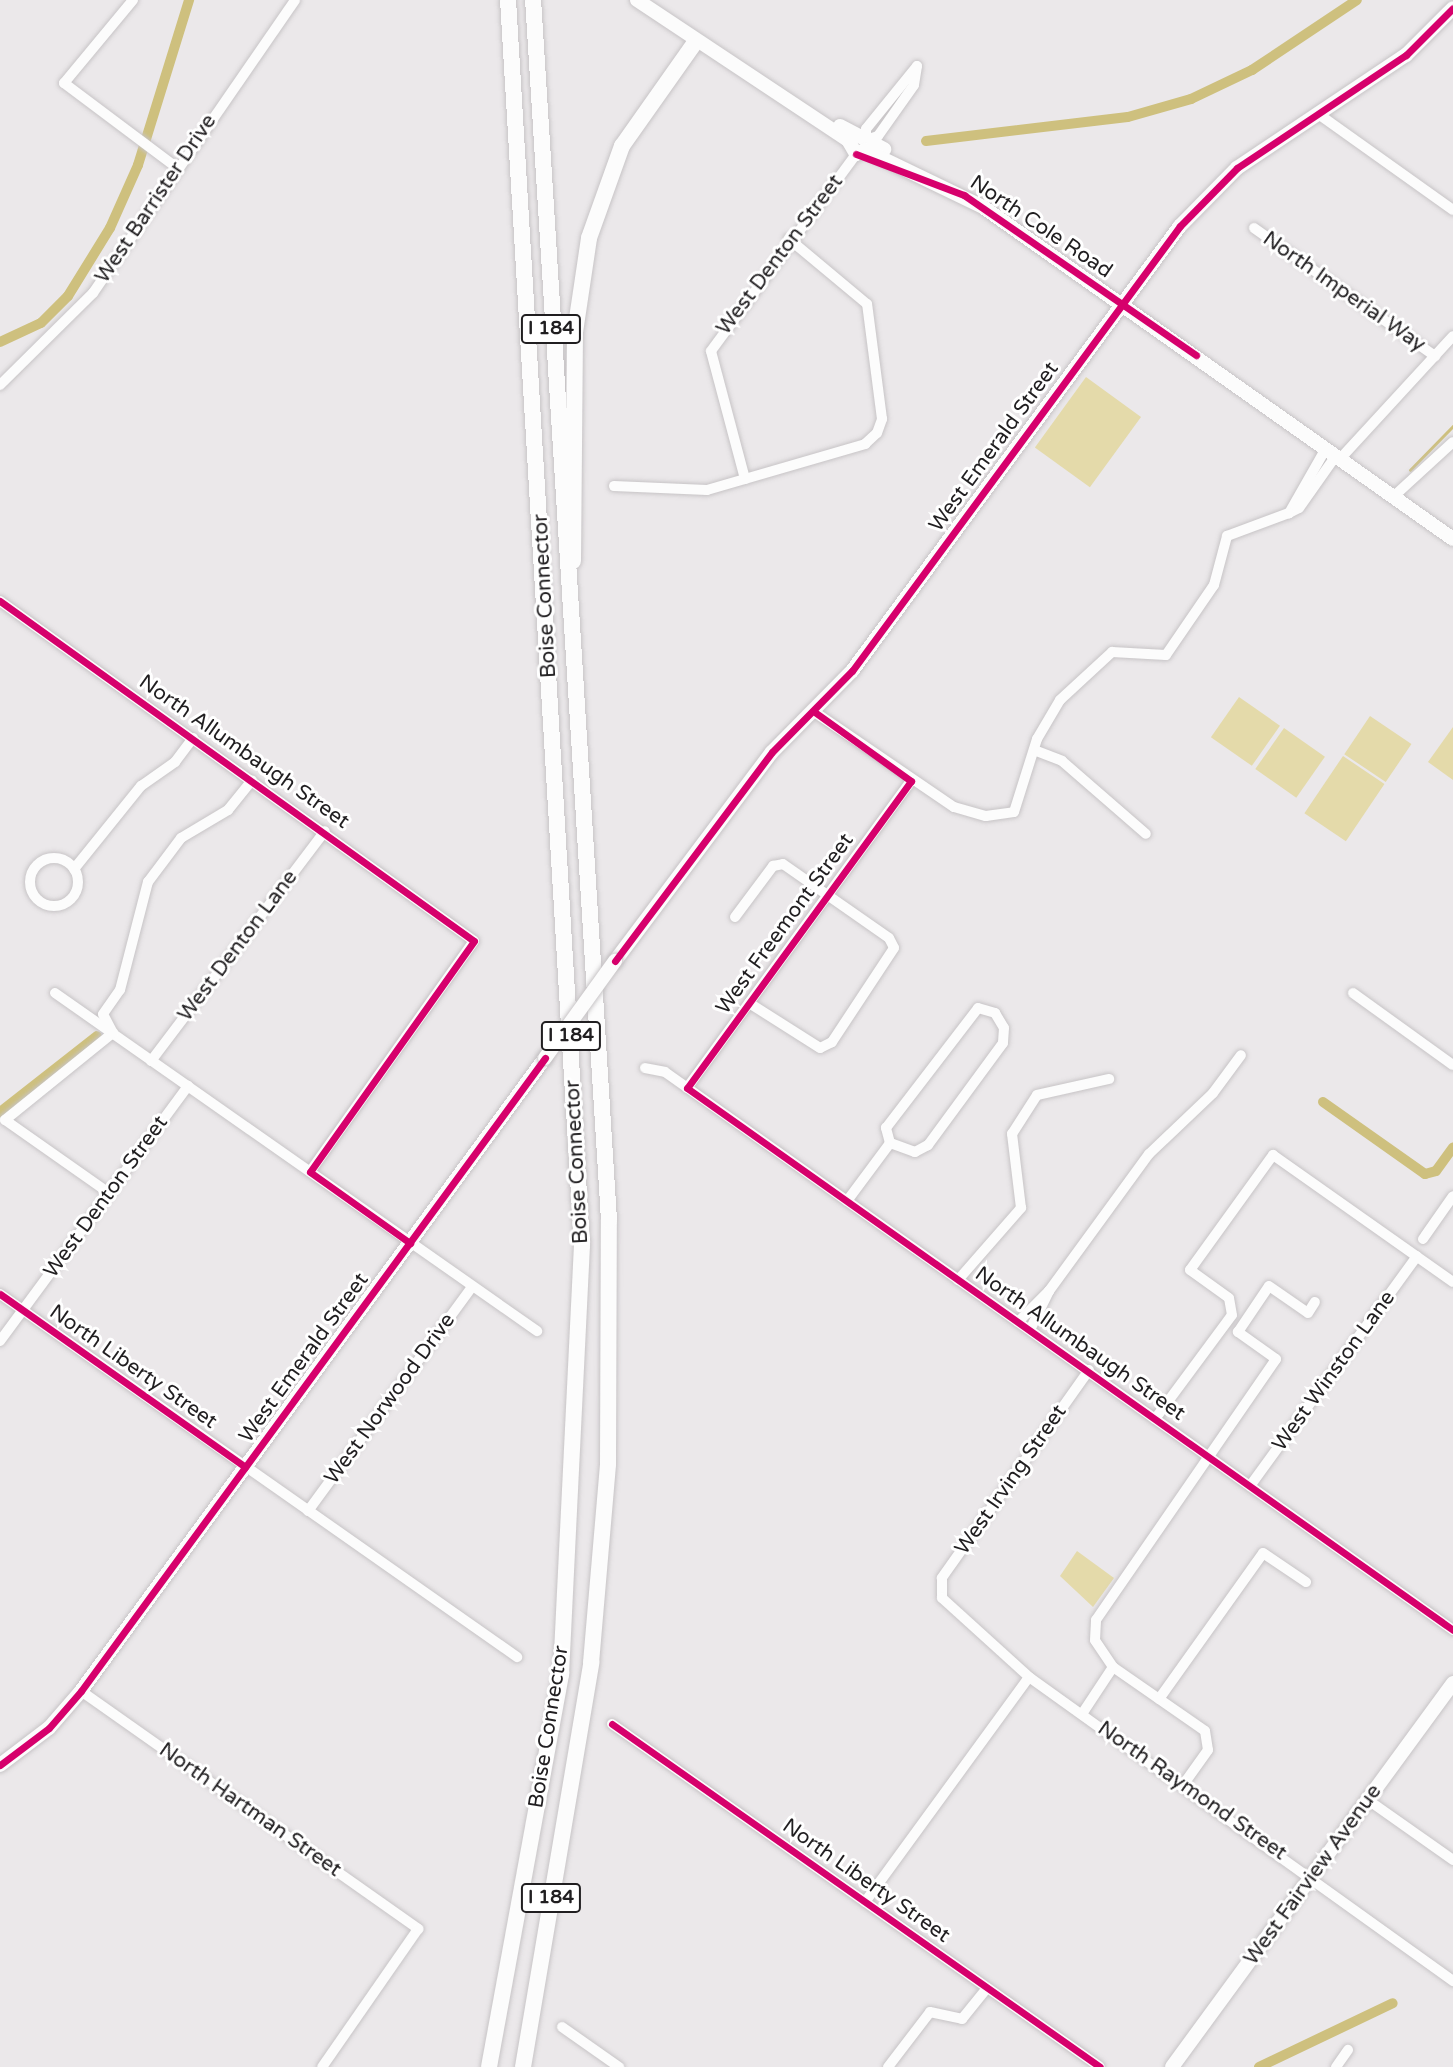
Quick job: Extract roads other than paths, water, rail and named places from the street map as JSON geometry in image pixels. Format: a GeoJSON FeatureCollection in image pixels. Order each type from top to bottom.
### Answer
{"type":"FeatureCollection","features":[{"type":"Feature","properties":{"kind":"highway","name":"Boise Connector"},"geometry":{"type":"LineString","coordinates":[[489,2067],[561,1674],[582,1245],[508,0]]}},
{"type":"Feature","properties":{"kind":"highway","name":"Boise Connector"},"geometry":{"type":"LineString","coordinates":[[523,2067],[591,1663],[608,1464],[609,1220],[570,658],[533,0]]}},
{"type":"Feature","properties":{"kind":"highway"},"geometry":{"type":"LineString","coordinates":[[570,658],[578,289],[622,146],[696,41]]}},
{"type":"Feature","properties":{"kind":"main road","name":"North Cole Road"},"geometry":{"type":"LineString","coordinates":[[637,0],[815,121],[822,132],[856,154],[904,174],[919,173]]}},
{"type":"Feature","properties":{"kind":"main road","name":"West Emerald Street"},"geometry":{"type":"LineString","coordinates":[[0,1765],[48,1728],[81,1691],[753,775],[816,713],[1123,302],[1204,198],[1317,113],[1406,55],[1453,8]]}},
{"type":"Feature","properties":{"kind":"main road","name":"North Cole Road"},"geometry":{"type":"LineString","coordinates":[[815,121],[829,120],[910,161],[919,173],[983,207],[1123,302],[1453,539]]}},
{"type":"Feature","properties":{"kind":"main road","name":"West Fairview Avenue"},"geometry":{"type":"LineString","coordinates":[[1172,2067],[1453,1683]]}},
{"type":"Feature","properties":{"kind":"street"},"geometry":{"type":"LineString","coordinates":[[133,0],[64,83],[176,167]]}},
{"type":"Feature","properties":{"kind":"street","name":"West Barrister Drive"},"geometry":{"type":"LineString","coordinates":[[0,385],[93,293],[176,167],[295,0]]}},
{"type":"Feature","properties":{"kind":"street"},"geometry":{"type":"LineString","coordinates":[[917,66],[914,85],[878,136],[866,140],[866,129],[917,66]]}},
{"type":"Feature","properties":{"kind":"street"},"geometry":{"type":"LineString","coordinates":[[1317,113],[1453,210]]}},
{"type":"Feature","properties":{"kind":"street","name":"West Denton Street"},"geometry":{"type":"LineString","coordinates":[[744,479],[711,351],[789,239],[856,154]]}},
{"type":"Feature","properties":{"kind":"street","name":"North Imperial Way"},"geometry":{"type":"LineString","coordinates":[[1254,228],[1434,356]]}},
{"type":"Feature","properties":{"kind":"street"},"geometry":{"type":"LineString","coordinates":[[614,486],[688,492],[744,479],[865,444],[881,419],[867,304],[789,239]]}},
{"type":"Feature","properties":{"kind":"street"},"geometry":{"type":"LineString","coordinates":[[816,713],[911,780],[971,813],[1014,812],[1034,750],[1060,699],[1100,660],[1112,652],[1157,658],[1172,649],[1214,585],[1227,536],[1299,508],[1333,455],[1453,336]]}},
{"type":"Feature","properties":{"kind":"street"},"geometry":{"type":"LineString","coordinates":[[1393,497],[1453,442]]}},
{"type":"Feature","properties":{"kind":"street","name":"North Allumbaugh Street"},"geometry":{"type":"LineString","coordinates":[[0,601],[467,932],[474,941],[468,955],[310,1172]]}},
{"type":"Feature","properties":{"kind":"street"},"geometry":{"type":"LineString","coordinates":[[74,869],[141,786],[175,762],[193,738]]}},
{"type":"Feature","properties":{"kind":"street"},"geometry":{"type":"LineString","coordinates":[[1034,750],[1062,761],[1146,834]]}},
{"type":"Feature","properties":{"kind":"street"},"geometry":{"type":"LineString","coordinates":[[113,1033],[103,1014],[120,990],[148,882],[181,838],[228,810],[252,780]]}},
{"type":"Feature","properties":{"kind":"street","name":"West Freemont Street"},"geometry":{"type":"LineString","coordinates":[[687,1088],[911,780]]}},
{"type":"Feature","properties":{"kind":"street","name":"West Denton Lane"},"geometry":{"type":"LineString","coordinates":[[151,1060],[324,831]]}},
{"type":"Feature","properties":{"kind":"street"},"geometry":{"type":"LineString","coordinates":[[62,859],[74,869],[78,884],[72,899],[49,906],[36,898],[31,876],[40,863],[62,859]]}},
{"type":"Feature","properties":{"kind":"street"},"geometry":{"type":"LineString","coordinates":[[736,917],[773,866],[783,864],[889,938],[894,948],[832,1042],[820,1048],[749,1003]]}},
{"type":"Feature","properties":{"kind":"street"},"geometry":{"type":"LineString","coordinates":[[55,993],[537,1331]]}},
{"type":"Feature","properties":{"kind":"street"},"geometry":{"type":"LineString","coordinates":[[1353,993],[1453,1065]]}},
{"type":"Feature","properties":{"kind":"street"},"geometry":{"type":"LineString","coordinates":[[978,1007],[995,1013],[1004,1028],[1003,1043],[928,1145],[915,1152],[890,1143],[886,1128],[946,1044],[978,1007]]}},
{"type":"Feature","properties":{"kind":"street"},"geometry":{"type":"LineString","coordinates":[[109,1193],[5,1120],[113,1033]]}},
{"type":"Feature","properties":{"kind":"street"},"geometry":{"type":"LineString","coordinates":[[1018,1322],[1049,1291],[1149,1154],[1213,1093],[1241,1055]]}},
{"type":"Feature","properties":{"kind":"street","name":"North Allumbaugh Street"},"geometry":{"type":"LineString","coordinates":[[645,1068],[687,1088],[1453,1630]]}},
{"type":"Feature","properties":{"kind":"street"},"geometry":{"type":"LineString","coordinates":[[958,1280],[1021,1208],[1012,1134],[1029,1106],[1045,1089],[1109,1079]]}},
{"type":"Feature","properties":{"kind":"street","name":"West Denton Street"},"geometry":{"type":"LineString","coordinates":[[0,1341],[188,1086]]}},
{"type":"Feature","properties":{"kind":"street"},"geometry":{"type":"LineString","coordinates":[[847,1201],[890,1143]]}},
{"type":"Feature","properties":{"kind":"street"},"geometry":{"type":"LineString","coordinates":[[1155,1419],[1231,1314],[1229,1298],[1190,1270],[1273,1155],[1453,1282]]}},
{"type":"Feature","properties":{"kind":"street"},"geometry":{"type":"LineString","coordinates":[[1423,1239],[1453,1196]]}},
{"type":"Feature","properties":{"kind":"street","name":"West Winston Lane"},"geometry":{"type":"LineString","coordinates":[[1250,1486],[1417,1256]]}},
{"type":"Feature","properties":{"kind":"street"},"geometry":{"type":"LineString","coordinates":[[1183,1785],[1211,1742],[1113,1667],[1095,1640],[1096,1620],[1276,1359],[1238,1332],[1261,1297],[1269,1286],[1308,1313],[1315,1302]]}},
{"type":"Feature","properties":{"kind":"street","name":"West Norwood Drive"},"geometry":{"type":"LineString","coordinates":[[308,1511],[472,1287]]}},
{"type":"Feature","properties":{"kind":"street"},"geometry":{"type":"LineString","coordinates":[[1030,1330],[1049,1291]]}},
{"type":"Feature","properties":{"kind":"street","name":"North Liberty Street"},"geometry":{"type":"LineString","coordinates":[[0,1294],[517,1657]]}},
{"type":"Feature","properties":{"kind":"street","name":"West Irving Street"},"geometry":{"type":"LineString","coordinates":[[939,1592],[942,1578],[1089,1370]]}},
{"type":"Feature","properties":{"kind":"street"},"geometry":{"type":"LineString","coordinates":[[1158,1699],[1263,1553],[1306,1582]]}},
{"type":"Feature","properties":{"kind":"street","name":"North Raymond Street"},"geometry":{"type":"LineString","coordinates":[[939,1592],[1029,1677],[1453,1980]]}},
{"type":"Feature","properties":{"kind":"street"},"geometry":{"type":"LineString","coordinates":[[1082,1714],[1113,1667]]}},
{"type":"Feature","properties":{"kind":"street"},"geometry":{"type":"LineString","coordinates":[[865,1902],[1029,1677]]}},
{"type":"Feature","properties":{"kind":"street","name":"North Hartman Street"},"geometry":{"type":"LineString","coordinates":[[81,1691],[418,1929],[322,2067]]}},
{"type":"Feature","properties":{"kind":"street","name":"North Liberty Street"},"geometry":{"type":"LineString","coordinates":[[612,1724],[1100,2067]]}},
{"type":"Feature","properties":{"kind":"street"},"geometry":{"type":"LineString","coordinates":[[1368,1800],[1453,1860]]}},
{"type":"Feature","properties":{"kind":"street"},"geometry":{"type":"LineString","coordinates":[[888,2067],[930,2012],[962,2019],[987,1988]]}},
{"type":"Feature","properties":{"kind":"street"},"geometry":{"type":"LineString","coordinates":[[562,2027],[619,2067]]}},
{"type":"Feature","properties":{"kind":"street"},"geometry":{"type":"LineString","coordinates":[[1336,2067],[1348,2049]]}},
{"type":"Feature","properties":{"kind":"waterway"},"geometry":{"type":"LineString","coordinates":[[0,342],[41,323],[68,296],[110,228],[138,165],[189,0]]}},
{"type":"Feature","properties":{"kind":"waterway"},"geometry":{"type":"LineString","coordinates":[[926,141],[1128,117],[1191,99],[1252,70],[1357,0]]}},
{"type":"Feature","properties":{"kind":"waterway"},"geometry":{"type":"LineString","coordinates":[[1410,470],[1453,426]]}},
{"type":"Feature","properties":{"kind":"waterway"},"geometry":{"type":"LineString","coordinates":[[0,1112],[97,1036]]}},
{"type":"Feature","properties":{"kind":"waterway"},"geometry":{"type":"LineString","coordinates":[[1323,1102],[1425,1174],[1436,1171],[1453,1148]]}},
{"type":"Feature","properties":{"kind":"waterway"},"geometry":{"type":"LineString","coordinates":[[1259,2067],[1393,2003]]}}]}
